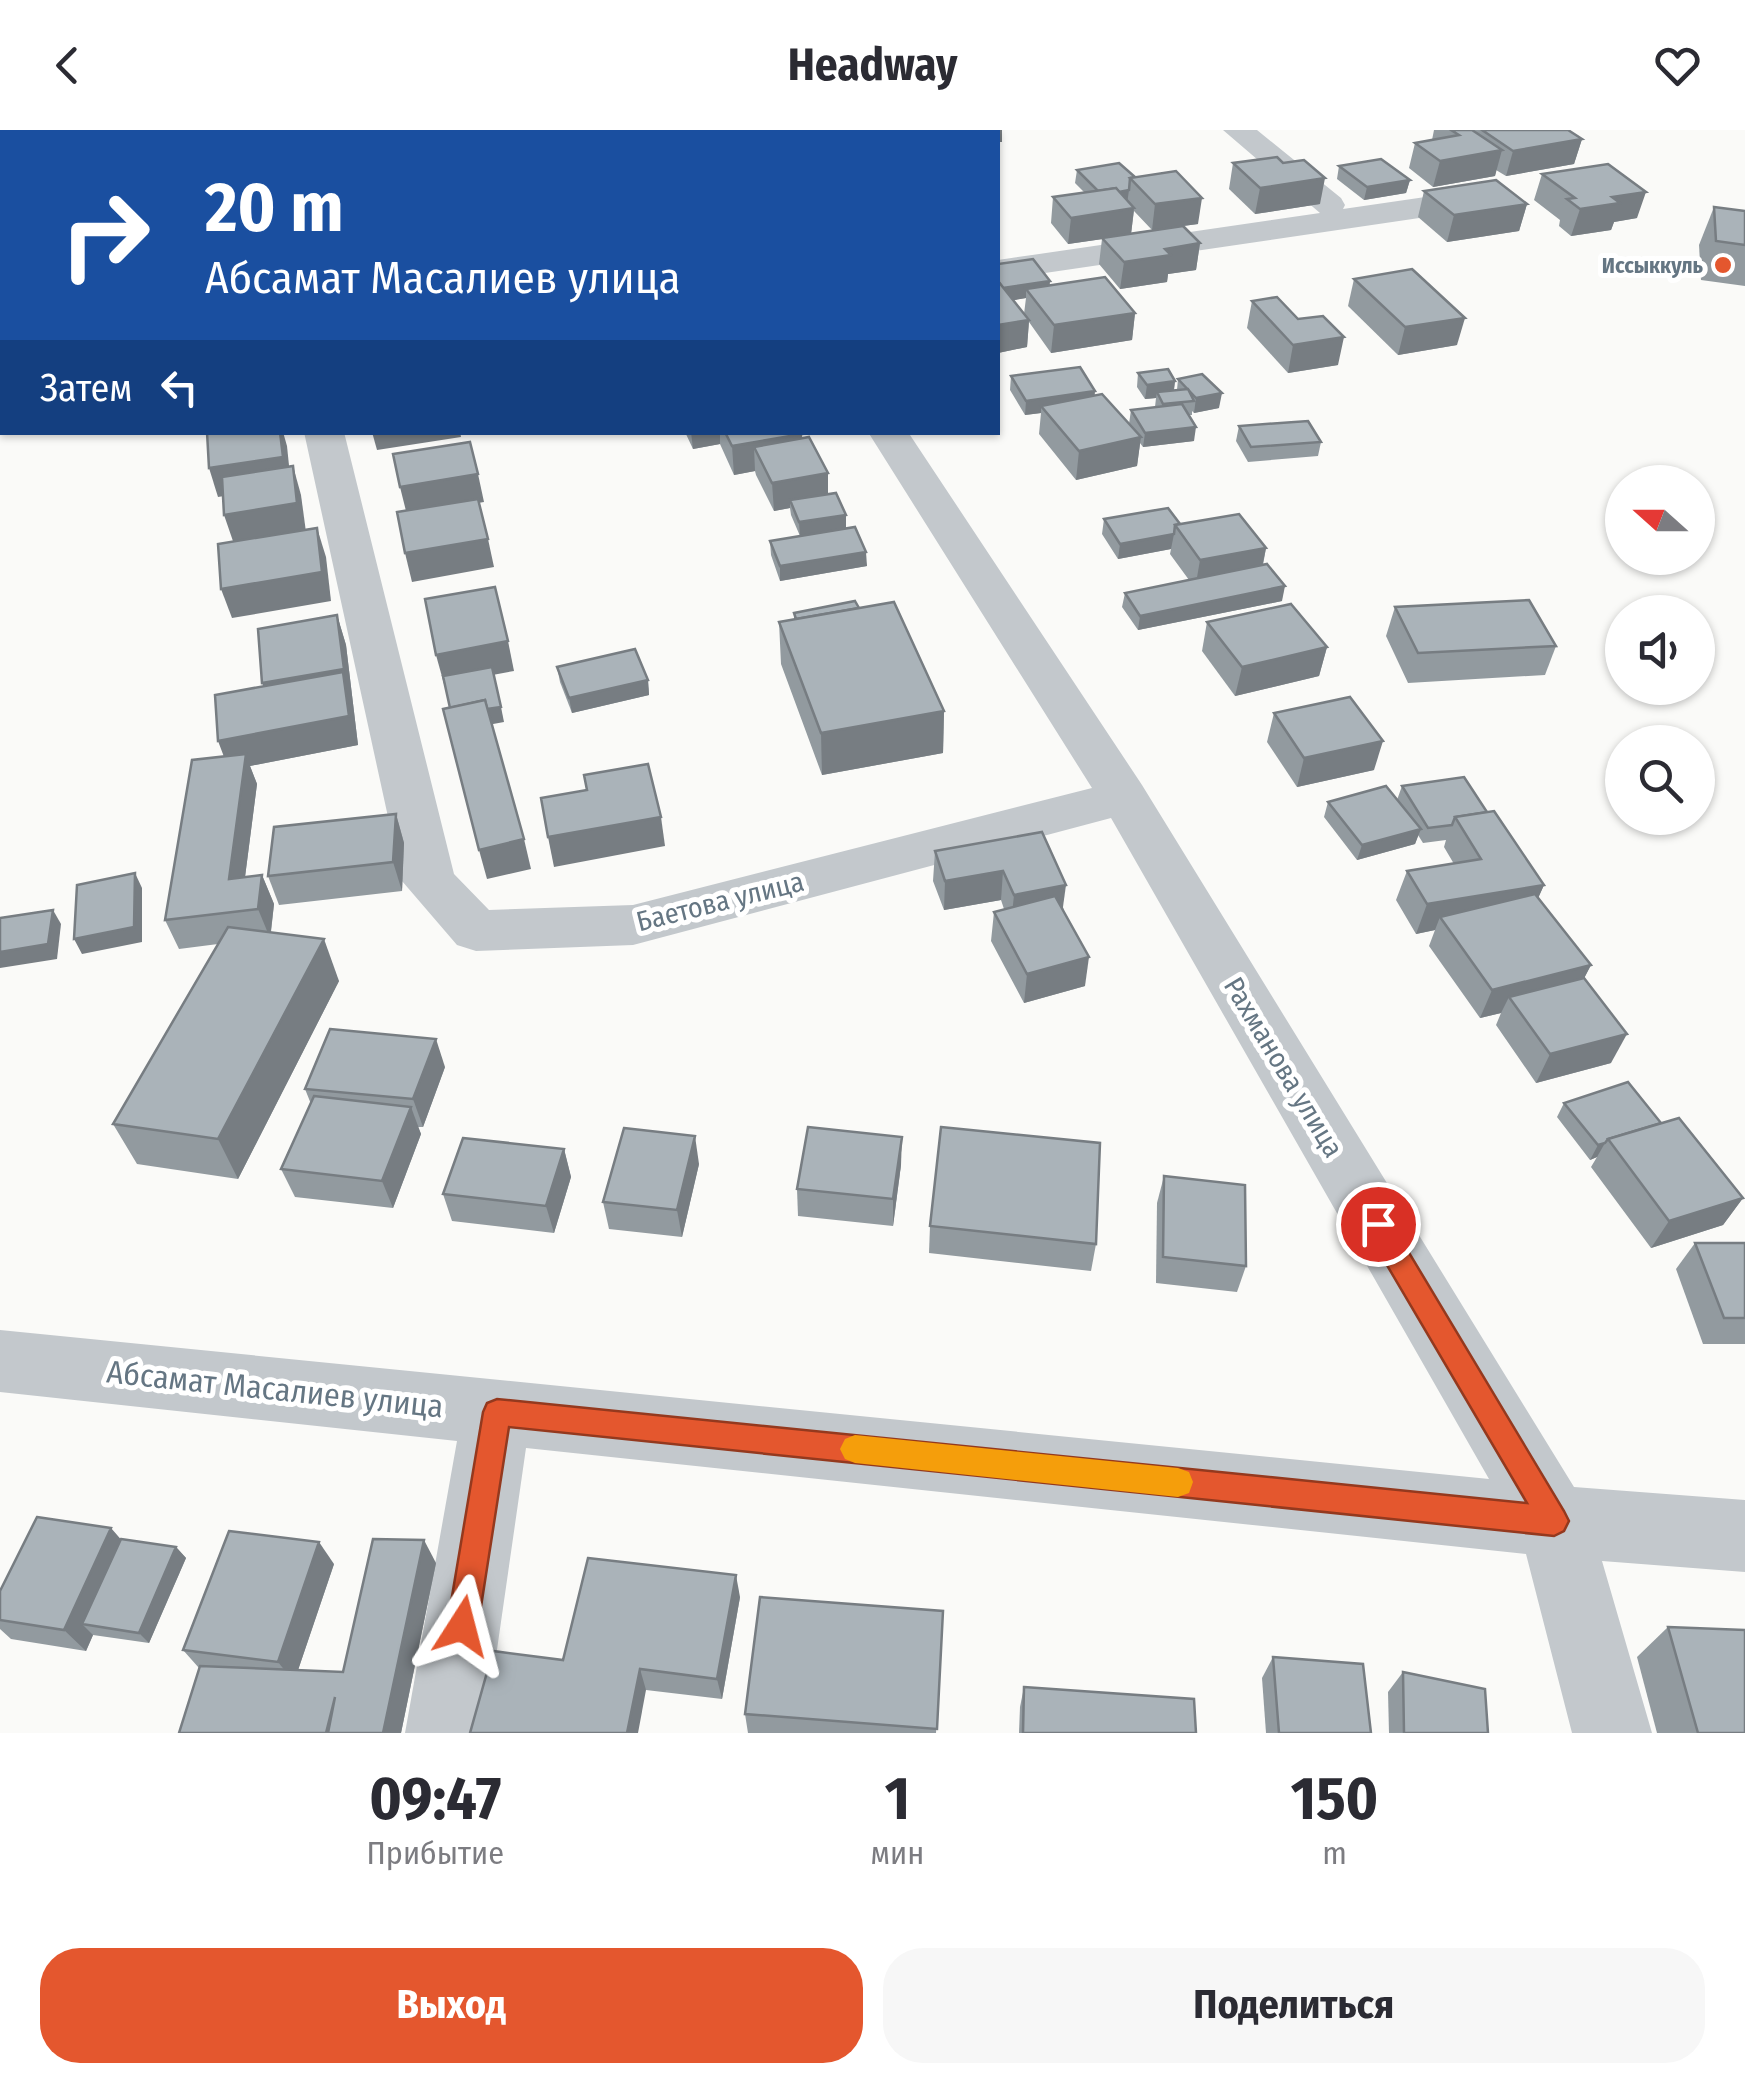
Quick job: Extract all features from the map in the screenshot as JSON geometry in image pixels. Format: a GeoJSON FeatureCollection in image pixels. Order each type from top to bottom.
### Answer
{"type":"FeatureCollection","features":[{"type":"Feature","properties":{"kind":"street"},"geometry":{"type":"LineString","coordinates":[[1238,130],[1346,220]]}},
{"type":"Feature","properties":{"kind":"street"},"geometry":{"type":"LineString","coordinates":[[1000,270],[1494,197]]}},
{"type":"Feature","properties":{"kind":"street","name":"Баетова улица"},"geometry":{"type":"LineString","coordinates":[[325,435],[429,881],[476,931],[634,925],[1124,796]]}},
{"type":"Feature","properties":{"kind":"street","name":"Рахманова улица"},"geometry":{"type":"LineString","coordinates":[[890,435],[1124,796],[1554,1521],[1612,1733]]}},
{"type":"Feature","properties":{"kind":"street","name":"Абсамат Масалиев улица"},"geometry":{"type":"LineString","coordinates":[[0,1361],[1554,1521],[1745,1536]]}},
{"type":"Feature","properties":{"kind":"street"},"geometry":{"type":"LineString","coordinates":[[445,1733],[497,1412]]}},
{"type":"Feature","properties":{"kind":"building"},"geometry":{"type":"Polygon","coordinates":[[[1451,130],[1472,130],[1502,150],[1440,161],[1415,143],[1459,135],[1451,130]]]}},
{"type":"Feature","properties":{"kind":"building"},"geometry":{"type":"Polygon","coordinates":[[[1482,130],[1568,130],[1582,139],[1513,151],[1482,130]]]}},
{"type":"Feature","properties":{"kind":"building"},"geometry":{"type":"Polygon","coordinates":[[[1277,157],[1283,163],[1304,160],[1325,178],[1260,188],[1233,163],[1277,157]]]}},
{"type":"Feature","properties":{"kind":"building"},"geometry":{"type":"Polygon","coordinates":[[[1381,159],[1410,180],[1367,187],[1339,166],[1381,159]]]}},
{"type":"Feature","properties":{"kind":"building"},"geometry":{"type":"Polygon","coordinates":[[[1119,163],[1135,177],[1130,178],[1129,190],[1098,191],[1077,170],[1119,163]]]}},
{"type":"Feature","properties":{"kind":"building"},"geometry":{"type":"Polygon","coordinates":[[[1608,164],[1646,192],[1612,197],[1620,203],[1580,209],[1567,199],[1575,198],[1542,174],[1608,164]]]}},
{"type":"Feature","properties":{"kind":"building"},"geometry":{"type":"Polygon","coordinates":[[[1176,171],[1202,198],[1155,204],[1130,178],[1176,171]]]}},
{"type":"Feature","properties":{"kind":"building"},"geometry":{"type":"Polygon","coordinates":[[[1496,180],[1527,204],[1454,215],[1424,191],[1496,180]]]}},
{"type":"Feature","properties":{"kind":"building"},"geometry":{"type":"Polygon","coordinates":[[[1116,188],[1134,208],[1071,218],[1053,197],[1116,188]]]}},
{"type":"Feature","properties":{"kind":"building"},"geometry":{"type":"Polygon","coordinates":[[[1714,207],[1745,211],[1745,245],[1716,241],[1714,207]]]}},
{"type":"Feature","properties":{"kind":"building"},"geometry":{"type":"Polygon","coordinates":[[[1183,226],[1200,243],[1165,249],[1171,255],[1124,262],[1102,238],[1183,226]]]}},
{"type":"Feature","properties":{"kind":"building"},"geometry":{"type":"Polygon","coordinates":[[[1033,259],[1050,281],[1003,288],[1000,264],[1033,259]]]}},
{"type":"Feature","properties":{"kind":"building"},"geometry":{"type":"Polygon","coordinates":[[[1412,269],[1465,318],[1405,327],[1354,279],[1412,269]]]}},
{"type":"Feature","properties":{"kind":"building"},"geometry":{"type":"Polygon","coordinates":[[[1105,277],[1135,313],[1054,325],[1026,289],[1105,277]]]}},
{"type":"Feature","properties":{"kind":"building"},"geometry":{"type":"Polygon","coordinates":[[[1000,284],[1029,320],[1000,325],[1000,284]]]}},
{"type":"Feature","properties":{"kind":"building"},"geometry":{"type":"Polygon","coordinates":[[[1277,297],[1298,319],[1323,316],[1344,337],[1293,345],[1252,301],[1277,297]]]}},
{"type":"Feature","properties":{"kind":"building"},"geometry":{"type":"Polygon","coordinates":[[[1080,367],[1095,391],[1026,401],[1011,376],[1080,367]]]}},
{"type":"Feature","properties":{"kind":"building"},"geometry":{"type":"Polygon","coordinates":[[[1168,369],[1175,381],[1147,385],[1138,373],[1168,369]]]}},
{"type":"Feature","properties":{"kind":"building"},"geometry":{"type":"Polygon","coordinates":[[[1202,374],[1222,393],[1196,398],[1178,379],[1202,374]]]}},
{"type":"Feature","properties":{"kind":"building"},"geometry":{"type":"Polygon","coordinates":[[[1188,389],[1194,401],[1163,404],[1157,392],[1188,389]]]}},
{"type":"Feature","properties":{"kind":"building"},"geometry":{"type":"Polygon","coordinates":[[[1102,394],[1141,437],[1079,451],[1041,406],[1102,394]]]}},
{"type":"Feature","properties":{"kind":"building"},"geometry":{"type":"Polygon","coordinates":[[[1182,404],[1196,427],[1145,433],[1131,410],[1182,404]]]}},
{"type":"Feature","properties":{"kind":"building"},"geometry":{"type":"Polygon","coordinates":[[[1308,421],[1321,442],[1251,447],[1239,426],[1308,421]]]}},
{"type":"Feature","properties":{"kind":"building"},"geometry":{"type":"Polygon","coordinates":[[[207,435],[280,435],[283,457],[209,468],[207,435]]]}},
{"type":"Feature","properties":{"kind":"building"},"geometry":{"type":"Polygon","coordinates":[[[726,435],[796,435],[732,446],[726,435]]]}},
{"type":"Feature","properties":{"kind":"building"},"geometry":{"type":"Polygon","coordinates":[[[809,437],[828,473],[772,483],[754,447],[809,437]]]}},
{"type":"Feature","properties":{"kind":"building"},"geometry":{"type":"Polygon","coordinates":[[[470,442],[478,474],[400,487],[393,454],[470,442]]]}},
{"type":"Feature","properties":{"kind":"building"},"geometry":{"type":"Polygon","coordinates":[[[293,466],[297,503],[224,515],[222,477],[293,466]]]}},
{"type":"Feature","properties":{"kind":"building"},"geometry":{"type":"Polygon","coordinates":[[[836,493],[846,515],[799,522],[790,500],[836,493]]]}},
{"type":"Feature","properties":{"kind":"building"},"geometry":{"type":"Polygon","coordinates":[[[478,499],[488,539],[405,553],[397,512],[478,499]]]}},
{"type":"Feature","properties":{"kind":"building"},"geometry":{"type":"Polygon","coordinates":[[[1168,508],[1180,524],[1175,525],[1174,534],[1120,544],[1104,519],[1168,508]]]}},
{"type":"Feature","properties":{"kind":"building"},"geometry":{"type":"Polygon","coordinates":[[[1239,514],[1266,548],[1200,560],[1175,525],[1239,514]]]}},
{"type":"Feature","properties":{"kind":"building"},"geometry":{"type":"Polygon","coordinates":[[[855,527],[866,552],[780,566],[770,541],[855,527]]]}},
{"type":"Feature","properties":{"kind":"building"},"geometry":{"type":"Polygon","coordinates":[[[317,528],[322,572],[221,589],[218,544],[317,528]]]}},
{"type":"Feature","properties":{"kind":"building"},"geometry":{"type":"Polygon","coordinates":[[[1267,564],[1285,586],[1140,616],[1125,593],[1267,564]]]}},
{"type":"Feature","properties":{"kind":"building"},"geometry":{"type":"Polygon","coordinates":[[[495,587],[508,641],[436,655],[425,599],[495,587]]]}},
{"type":"Feature","properties":{"kind":"building"},"geometry":{"type":"Polygon","coordinates":[[[1529,600],[1556,646],[1418,653],[1395,607],[1529,600]]]}},
{"type":"Feature","properties":{"kind":"building"},"geometry":{"type":"Polygon","coordinates":[[[855,601],[859,608],[796,619],[794,613],[855,601]]]}},
{"type":"Feature","properties":{"kind":"building"},"geometry":{"type":"Polygon","coordinates":[[[894,602],[944,711],[821,733],[779,622],[894,602]]]}},
{"type":"Feature","properties":{"kind":"building"},"geometry":{"type":"Polygon","coordinates":[[[1291,604],[1327,647],[1242,667],[1207,622],[1291,604]]]}},
{"type":"Feature","properties":{"kind":"building"},"geometry":{"type":"Polygon","coordinates":[[[337,615],[344,669],[262,683],[258,629],[337,615]]]}},
{"type":"Feature","properties":{"kind":"building"},"geometry":{"type":"Polygon","coordinates":[[[635,649],[648,680],[569,698],[557,667],[635,649]]]}},
{"type":"Feature","properties":{"kind":"building"},"geometry":{"type":"Polygon","coordinates":[[[492,667],[501,707],[487,709],[485,700],[450,708],[443,676],[492,667]]]}},
{"type":"Feature","properties":{"kind":"building"},"geometry":{"type":"Polygon","coordinates":[[[343,672],[349,716],[218,741],[215,695],[343,672]]]}},
{"type":"Feature","properties":{"kind":"building"},"geometry":{"type":"Polygon","coordinates":[[[1350,697],[1383,741],[1304,758],[1274,713],[1350,697]]]}},
{"type":"Feature","properties":{"kind":"building"},"geometry":{"type":"Polygon","coordinates":[[[485,700],[524,839],[479,850],[443,709],[485,700]]]}},
{"type":"Feature","properties":{"kind":"building"},"geometry":{"type":"Polygon","coordinates":[[[246,754],[229,879],[262,875],[258,909],[165,920],[192,760],[246,754]]]}},
{"type":"Feature","properties":{"kind":"building"},"geometry":{"type":"Polygon","coordinates":[[[648,764],[661,817],[548,837],[541,798],[587,790],[584,775],[648,764]]]}},
{"type":"Feature","properties":{"kind":"building"},"geometry":{"type":"Polygon","coordinates":[[[1464,777],[1487,812],[1455,817],[1452,825],[1428,828],[1402,786],[1464,777]]]}},
{"type":"Feature","properties":{"kind":"building"},"geometry":{"type":"Polygon","coordinates":[[[1386,786],[1421,829],[1362,845],[1328,802],[1386,786]]]}},
{"type":"Feature","properties":{"kind":"building"},"geometry":{"type":"Polygon","coordinates":[[[1494,811],[1544,885],[1427,904],[1407,871],[1481,859],[1455,817],[1494,811]]]}},
{"type":"Feature","properties":{"kind":"building"},"geometry":{"type":"Polygon","coordinates":[[[396,814],[393,862],[268,876],[274,827],[396,814]]]}},
{"type":"Feature","properties":{"kind":"building"},"geometry":{"type":"Polygon","coordinates":[[[1042,832],[1066,885],[1014,895],[1003,871],[945,881],[935,851],[1042,832]]]}},
{"type":"Feature","properties":{"kind":"building"},"geometry":{"type":"Polygon","coordinates":[[[135,873],[134,927],[74,939],[77,885],[135,873]]]}},
{"type":"Feature","properties":{"kind":"building"},"geometry":{"type":"Polygon","coordinates":[[[1535,894],[1591,965],[1492,990],[1440,917],[1535,894]]]}},
{"type":"Feature","properties":{"kind":"building"},"geometry":{"type":"Polygon","coordinates":[[[1055,896],[1089,957],[1027,974],[994,912],[1055,896]]]}},
{"type":"Feature","properties":{"kind":"building"},"geometry":{"type":"Polygon","coordinates":[[[53,910],[48,944],[0,952],[0,918],[53,910]]]}},
{"type":"Feature","properties":{"kind":"building"},"geometry":{"type":"Polygon","coordinates":[[[228,927],[324,939],[218,1139],[113,1124],[228,927]]]}},
{"type":"Feature","properties":{"kind":"building"},"geometry":{"type":"Polygon","coordinates":[[[1584,978],[1627,1034],[1550,1054],[1509,997],[1584,978]]]}},
{"type":"Feature","properties":{"kind":"building"},"geometry":{"type":"Polygon","coordinates":[[[330,1029],[436,1039],[413,1099],[305,1089],[330,1029]]]}},
{"type":"Feature","properties":{"kind":"building"},"geometry":{"type":"Polygon","coordinates":[[[1628,1082],[1661,1123],[1598,1145],[1564,1103],[1628,1082]]]}},
{"type":"Feature","properties":{"kind":"building"},"geometry":{"type":"Polygon","coordinates":[[[314,1096],[411,1107],[382,1181],[281,1169],[314,1096]]]}},
{"type":"Feature","properties":{"kind":"building"},"geometry":{"type":"Polygon","coordinates":[[[1679,1118],[1743,1198],[1669,1221],[1608,1139],[1679,1118]]]}},
{"type":"Feature","properties":{"kind":"building"},"geometry":{"type":"Polygon","coordinates":[[[808,1127],[902,1137],[893,1199],[797,1189],[808,1127]]]}},
{"type":"Feature","properties":{"kind":"building"},"geometry":{"type":"Polygon","coordinates":[[[941,1127],[1100,1143],[1096,1244],[930,1226],[941,1127]]]}},
{"type":"Feature","properties":{"kind":"building"},"geometry":{"type":"Polygon","coordinates":[[[624,1128],[695,1136],[677,1210],[603,1202],[624,1128]]]}},
{"type":"Feature","properties":{"kind":"building"},"geometry":{"type":"Polygon","coordinates":[[[463,1138],[564,1149],[546,1206],[443,1194],[463,1138]]]}},
{"type":"Feature","properties":{"kind":"building"},"geometry":{"type":"Polygon","coordinates":[[[1164,1176],[1245,1185],[1246,1266],[1163,1257],[1164,1176]]]}},
{"type":"Feature","properties":{"kind":"building"},"geometry":{"type":"Polygon","coordinates":[[[1695,1243],[1745,1243],[1745,1318],[1724,1318],[1695,1243]]]}},
{"type":"Feature","properties":{"kind":"building"},"geometry":{"type":"Polygon","coordinates":[[[37,1517],[111,1528],[64,1630],[0,1620],[0,1591],[37,1517]]]}},
{"type":"Feature","properties":{"kind":"building"},"geometry":{"type":"Polygon","coordinates":[[[229,1531],[319,1542],[278,1662],[183,1650],[229,1531]]]}},
{"type":"Feature","properties":{"kind":"building"},"geometry":{"type":"Polygon","coordinates":[[[121,1539],[176,1547],[139,1633],[82,1624],[121,1539]]]}},
{"type":"Feature","properties":{"kind":"building"},"geometry":{"type":"Polygon","coordinates":[[[373,1539],[424,1540],[383,1733],[328,1733],[335,1697],[326,1733],[179,1733],[200,1666],[343,1672],[373,1539]]]}},
{"type":"Feature","properties":{"kind":"building"},"geometry":{"type":"Polygon","coordinates":[[[588,1558],[736,1575],[717,1679],[640,1669],[627,1733],[470,1733],[493,1651],[563,1660],[588,1558]]]}},
{"type":"Feature","properties":{"kind":"building"},"geometry":{"type":"Polygon","coordinates":[[[760,1597],[943,1611],[937,1729],[745,1714],[760,1597]]]}},
{"type":"Feature","properties":{"kind":"building"},"geometry":{"type":"Polygon","coordinates":[[[1668,1627],[1745,1630],[1745,1733],[1698,1733],[1668,1627]]]}},
{"type":"Feature","properties":{"kind":"building"},"geometry":{"type":"Polygon","coordinates":[[[1273,1657],[1363,1664],[1371,1733],[1279,1733],[1273,1657]]]}},
{"type":"Feature","properties":{"kind":"building"},"geometry":{"type":"Polygon","coordinates":[[[1403,1672],[1485,1689],[1488,1733],[1404,1733],[1403,1672]]]}},
{"type":"Feature","properties":{"kind":"building"},"geometry":{"type":"Polygon","coordinates":[[[1024,1687],[1194,1699],[1196,1733],[1023,1733],[1024,1687]]]}},
{"type":"Feature","properties":{"kind":"slow traffic"},"geometry":{"type":"LineString","coordinates":[[855,1449],[1178,1482]]}},
{"type":"Feature","properties":{"kind":"place","name":"Иссыккуль"},"geometry":{"type":"Point","coordinates":[1723,265]}},
{"type":"Feature","properties":{"kind":"route"},"geometry":{"type":"LineString","coordinates":[[462,1626],[497,1412],[1554,1521],[1378,1224]]}}]}
